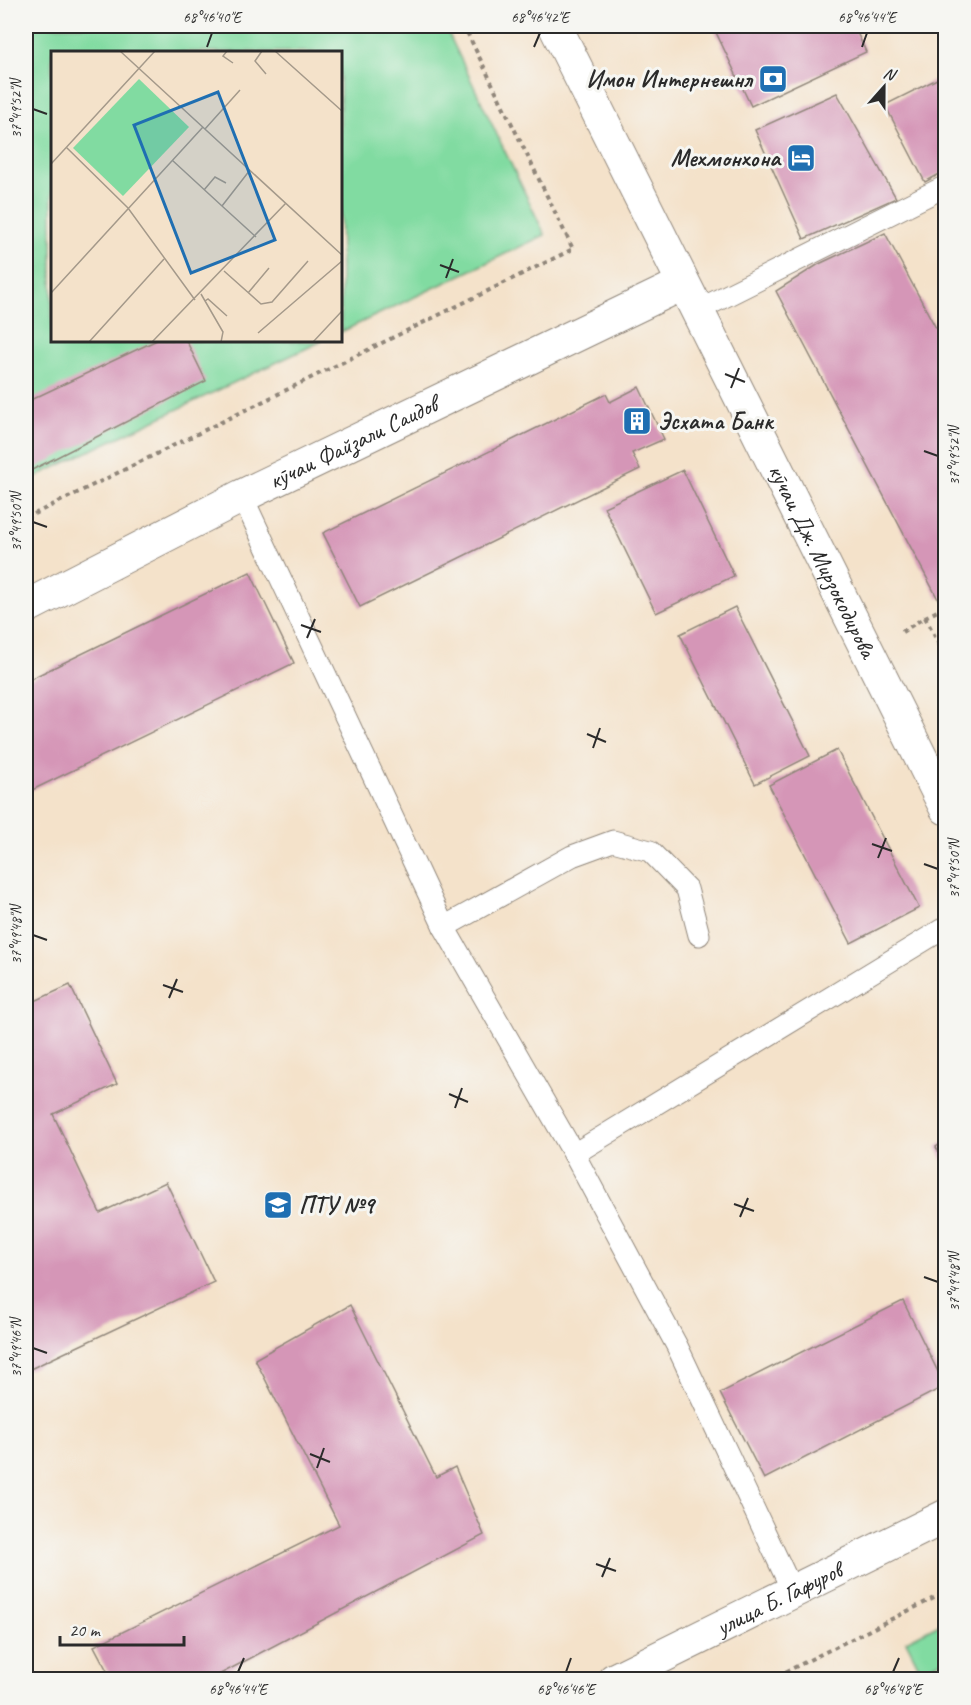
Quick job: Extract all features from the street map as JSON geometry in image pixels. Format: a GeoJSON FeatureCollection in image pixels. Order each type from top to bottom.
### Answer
{"type":"FeatureCollection","features":[{"type":"Feature","properties":{"kind":"street","name":"кӯчаи Дж. Мирзокодирова"},"geometry":{"type":"LineString","coordinates":[[555,26],[945,808]]}},
{"type":"Feature","properties":{"kind":"street","name":"кӯчаи Файзали Саидов"},"geometry":{"type":"LineString","coordinates":[[26,607],[242,496],[689,298]]}},
{"type":"Feature","properties":{"kind":"street","name":"улица Б. Гафуров"},"geometry":{"type":"LineString","coordinates":[[614,1680],[945,1516]]}},
{"type":"Feature","properties":{"kind":"lane"},"geometry":{"type":"LineString","coordinates":[[689,298],[945,186]]}},
{"type":"Feature","properties":{"kind":"lane"},"geometry":{"type":"LineString","coordinates":[[242,496],[444,927],[574,1154],[677,1346],[793,1592]]}},
{"type":"Feature","properties":{"kind":"lane"},"geometry":{"type":"LineString","coordinates":[[444,927],[572,856],[613,842],[650,850],[687,889],[699,935]]}},
{"type":"Feature","properties":{"kind":"lane"},"geometry":{"type":"LineString","coordinates":[[574,1154],[945,927]]}},
{"type":"Feature","properties":{"kind":"path"},"geometry":{"type":"LineString","coordinates":[[26,518],[573,249],[464,26]]}},
{"type":"Feature","properties":{"kind":"path"},"geometry":{"type":"LineString","coordinates":[[868,653],[945,607]]}},
{"type":"Feature","properties":{"kind":"path"},"geometry":{"type":"LineString","coordinates":[[925,617],[945,658]]}},
{"type":"Feature","properties":{"kind":"path"},"geometry":{"type":"LineString","coordinates":[[769,1680],[945,1592]]}},
{"type":"Feature","properties":{"kind":"path"},"geometry":{"type":"LineString","coordinates":[[938,1680],[945,1676]]}},
{"type":"Feature","properties":{"kind":"green space"},"geometry":{"type":"Polygon","coordinates":[[[26,26],[445,26],[545,235],[342,332],[342,51],[51,51],[51,342],[320,342],[26,481],[26,26]]]}},
{"type":"Feature","properties":{"kind":"green space"},"geometry":{"type":"Polygon","coordinates":[[[945,1621],[945,1659],[921,1671],[906,1641],[945,1621]]]}},
{"type":"Feature","properties":{"kind":"building","name":"Имон Интернешнл"},"geometry":{"type":"Polygon","coordinates":[[[713,26],[854,26],[866,52],[751,106],[713,26]]]}},
{"type":"Feature","properties":{"kind":"building"},"geometry":{"type":"Polygon","coordinates":[[[945,75],[945,171],[925,182],[885,105],[945,75]]]}},
{"type":"Feature","properties":{"kind":"building"},"geometry":{"type":"Polygon","coordinates":[[[837,93],[896,198],[804,239],[755,130],[837,93]]]}},
{"type":"Feature","properties":{"kind":"building"},"geometry":{"type":"Polygon","coordinates":[[[885,233],[945,345],[945,596],[938,599],[776,291],[819,264],[885,233]]]}},
{"type":"Feature","properties":{"kind":"building"},"geometry":{"type":"Polygon","coordinates":[[[153,342],[187,342],[206,381],[26,473],[26,402],[153,342]]]}},
{"type":"Feature","properties":{"kind":"building"},"geometry":{"type":"Polygon","coordinates":[[[639,387],[664,439],[632,453],[640,469],[360,607],[323,533],[606,394],[610,402],[639,387]]]}},
{"type":"Feature","properties":{"kind":"building"},"geometry":{"type":"Polygon","coordinates":[[[683,470],[734,576],[656,613],[604,507],[683,470]]]}},
{"type":"Feature","properties":{"kind":"building"},"geometry":{"type":"Polygon","coordinates":[[[250,572],[294,663],[26,793],[26,681],[250,572]]]}},
{"type":"Feature","properties":{"kind":"building"},"geometry":{"type":"Polygon","coordinates":[[[735,607],[810,756],[755,784],[680,634],[735,607]]]}},
{"type":"Feature","properties":{"kind":"building"},"geometry":{"type":"Polygon","coordinates":[[[837,750],[919,908],[851,943],[769,785],[837,750]]]}},
{"type":"Feature","properties":{"kind":"building"},"geometry":{"type":"Polygon","coordinates":[[[70,985],[117,1084],[53,1114],[100,1213],[166,1182],[214,1282],[26,1371],[26,1005],[70,985]]]}},
{"type":"Feature","properties":{"kind":"building"},"geometry":{"type":"Polygon","coordinates":[[[945,1141],[945,1164],[936,1147],[945,1141]]]}},
{"type":"Feature","properties":{"kind":"building"},"geometry":{"type":"Polygon","coordinates":[[[903,1301],[945,1386],[764,1479],[720,1393],[903,1301]]]}},
{"type":"Feature","properties":{"kind":"building"},"geometry":{"type":"Polygon","coordinates":[[[350,1305],[436,1477],[455,1467],[484,1535],[209,1680],[112,1680],[94,1646],[339,1525],[255,1359],[350,1305]]]}},
{"type":"Feature","properties":{"kind":"place","name":"Имон Интернешнл"},"geometry":{"type":"Point","coordinates":[773,79]}},
{"type":"Feature","properties":{"kind":"place","name":"Мехмонхона"},"geometry":{"type":"Point","coordinates":[801,158]}},
{"type":"Feature","properties":{"kind":"place","name":"Эсхата Банк"},"geometry":{"type":"Point","coordinates":[637,421]}},
{"type":"Feature","properties":{"kind":"place","name":"ПТУ №9"},"geometry":{"type":"Point","coordinates":[278,1205]}}]}
